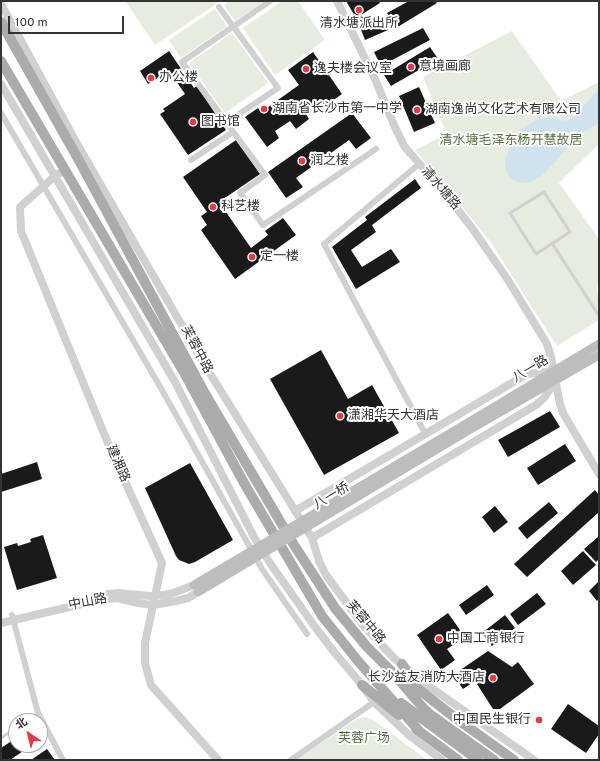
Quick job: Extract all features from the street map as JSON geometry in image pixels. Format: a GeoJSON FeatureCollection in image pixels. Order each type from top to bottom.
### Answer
{"type":"FeatureCollection","features":[{"type":"Feature","properties":{"kind":"main road","name":"芙蓉中路"},"geometry":{"type":"LineString","coordinates":[[1,22],[81,164],[202,390],[294,545],[346,622],[393,674]]}},
{"type":"Feature","properties":{"kind":"main road","name":"芙蓉中路"},"geometry":{"type":"LineString","coordinates":[[1,61],[186,376],[244,483],[305,589],[339,639],[382,688]]}},
{"type":"Feature","properties":{"kind":"main road","name":"八一路"},"geometry":{"type":"LineString","coordinates":[[555,376],[599,344]]}},
{"type":"Feature","properties":{"kind":"main road","name":"八一路"},"geometry":{"type":"LineString","coordinates":[[478,421],[555,376],[599,355]]}},
{"type":"Feature","properties":{"kind":"main road","name":"八一桥"},"geometry":{"type":"LineString","coordinates":[[196,589],[478,421]]}},
{"type":"Feature","properties":{"kind":"main road"},"geometry":{"type":"LineString","coordinates":[[402,664],[417,688]]}},
{"type":"Feature","properties":{"kind":"main road"},"geometry":{"type":"LineString","coordinates":[[393,674],[417,688],[514,760]]}},
{"type":"Feature","properties":{"kind":"main road"},"geometry":{"type":"LineString","coordinates":[[393,674],[431,716],[494,760]]}},
{"type":"Feature","properties":{"kind":"main road"},"geometry":{"type":"LineString","coordinates":[[362,685],[421,733],[458,760]]}},
{"type":"Feature","properties":{"kind":"main road"},"geometry":{"type":"LineString","coordinates":[[382,688],[421,733]]}},
{"type":"Feature","properties":{"kind":"main road"},"geometry":{"type":"LineString","coordinates":[[382,688],[426,723],[478,760]]}},
{"type":"Feature","properties":{"kind":"street"},"geometry":{"type":"LineString","coordinates":[[270,1],[182,62],[265,175],[240,193],[263,225],[376,149]]}},
{"type":"Feature","properties":{"kind":"street","name":"清水塘路"},"geometry":{"type":"LineString","coordinates":[[337,1],[378,86],[398,136],[404,146],[460,212],[508,280],[547,344],[552,357],[563,413],[599,474]]}},
{"type":"Feature","properties":{"kind":"street"},"geometry":{"type":"LineString","coordinates":[[1,4],[76,142],[206,367],[312,538],[319,561],[326,575],[363,625],[402,664],[420,680],[534,760]]}},
{"type":"Feature","properties":{"kind":"street"},"geometry":{"type":"LineString","coordinates":[[219,7],[278,88],[227,122]]}},
{"type":"Feature","properties":{"kind":"street"},"geometry":{"type":"LineString","coordinates":[[1,84],[175,382],[254,537],[270,563],[335,653],[374,702],[409,735],[442,760]]}},
{"type":"Feature","properties":{"kind":"street"},"geometry":{"type":"LineString","coordinates":[[1,113],[162,390],[262,569],[307,634]]}},
{"type":"Feature","properties":{"kind":"street"},"geometry":{"type":"LineString","coordinates":[[191,160],[233,132]]}},
{"type":"Feature","properties":{"kind":"street"},"geometry":{"type":"LineString","coordinates":[[419,164],[324,244],[426,435]]}},
{"type":"Feature","properties":{"kind":"street","name":"建湘路"},"geometry":{"type":"LineString","coordinates":[[65,170],[55,176],[20,207],[21,231],[112,453],[162,563],[145,643],[145,663],[151,685],[218,760]]}},
{"type":"Feature","properties":{"kind":"street"},"geometry":{"type":"LineString","coordinates":[[295,511],[527,374],[555,376],[544,398],[536,405],[312,538]]}},
{"type":"Feature","properties":{"kind":"street","name":"中山路"},"geometry":{"type":"LineString","coordinates":[[1,623],[12,617],[97,594],[118,593],[155,595],[196,589]]}},
{"type":"Feature","properties":{"kind":"street","name":"中山路"},"geometry":{"type":"LineString","coordinates":[[1,618],[117,598],[153,605],[176,601],[196,589]]}},
{"type":"Feature","properties":{"kind":"street"},"geometry":{"type":"LineString","coordinates":[[12,617],[38,713]]}},
{"type":"Feature","properties":{"kind":"street"},"geometry":{"type":"LineString","coordinates":[[291,760],[374,702]]}},
{"type":"Feature","properties":{"kind":"street"},"geometry":{"type":"LineString","coordinates":[[48,732],[63,760]]}},
{"type":"Feature","properties":{"kind":"lane"},"geometry":{"type":"LineString","coordinates":[[544,192],[570,232],[552,243],[536,254],[510,213],[544,192]]}},
{"type":"Feature","properties":{"kind":"lane"},"geometry":{"type":"LineString","coordinates":[[552,243],[599,316]]}},
{"type":"Feature","properties":{"kind":"green space"},"geometry":{"type":"Polygon","coordinates":[[[125,1],[221,1],[155,45],[125,1]]]}},
{"type":"Feature","properties":{"kind":"green space"},"geometry":{"type":"Polygon","coordinates":[[[229,1],[264,1],[235,21],[224,5],[229,1]]]}},
{"type":"Feature","properties":{"kind":"green space"},"geometry":{"type":"Polygon","coordinates":[[[282,1],[298,1],[325,40],[275,75],[243,28],[282,1]]]}},
{"type":"Feature","properties":{"kind":"green space"},"geometry":{"type":"Polygon","coordinates":[[[215,9],[227,26],[181,58],[169,40],[215,9]]]}},
{"type":"Feature","properties":{"kind":"green space","name":"清水塘毛泽东杨开慧故居"},"geometry":{"type":"Polygon","coordinates":[[[512,31],[561,101],[599,82],[599,144],[559,183],[599,239],[599,271],[597,292],[599,295],[599,320],[557,346],[490,241],[415,150],[447,134],[423,77],[512,31]]]}},
{"type":"Feature","properties":{"kind":"green space"},"geometry":{"type":"Polygon","coordinates":[[[232,33],[268,83],[225,113],[189,63],[232,33]]]}},
{"type":"Feature","properties":{"kind":"green space","name":"芙蓉广场"},"geometry":{"type":"Polygon","coordinates":[[[365,717],[375,721],[427,760],[296,760],[357,719],[365,717]]]}},
{"type":"Feature","properties":{"kind":"water"},"geometry":{"type":"Polygon","coordinates":[[[599,91],[599,123],[580,134],[543,175],[531,182],[520,183],[511,179],[505,168],[505,159],[518,131],[536,120],[548,117],[565,121],[572,119],[596,92],[599,91]]]}},
{"type":"Feature","properties":{"kind":"building","name":"清水塘派出所"},"geometry":{"type":"Polygon","coordinates":[[[346,1],[379,1],[380,3],[356,18],[346,1]]]}},
{"type":"Feature","properties":{"kind":"building"},"geometry":{"type":"Polygon","coordinates":[[[409,1],[435,1],[437,3],[396,28],[387,13],[409,1]]]}},
{"type":"Feature","properties":{"kind":"building"},"geometry":{"type":"Polygon","coordinates":[[[384,19],[388,30],[365,40],[360,27],[384,19]]]}},
{"type":"Feature","properties":{"kind":"building"},"geometry":{"type":"Polygon","coordinates":[[[423,28],[430,40],[381,66],[374,52],[423,28]]]}},
{"type":"Feature","properties":{"kind":"building","name":"意境画廊"},"geometry":{"type":"Polygon","coordinates":[[[430,47],[438,59],[391,86],[384,75],[430,47]]]}},
{"type":"Feature","properties":{"kind":"building","name":"图书馆"},"geometry":{"type":"Polygon","coordinates":[[[169,51],[194,88],[197,86],[226,130],[188,155],[160,114],[165,111],[163,109],[185,94],[169,71],[148,84],[140,71],[169,51]]]}},
{"type":"Feature","properties":{"kind":"building"},"geometry":{"type":"Polygon","coordinates":[[[313,52],[342,94],[325,106],[320,99],[304,111],[309,119],[296,129],[290,121],[275,131],[279,138],[267,147],[245,117],[258,108],[261,112],[299,85],[288,70],[313,52]]]}},
{"type":"Feature","properties":{"kind":"building","name":"湖南逸尚文化艺术有限公司"},"geometry":{"type":"Polygon","coordinates":[[[419,87],[435,123],[414,132],[399,96],[419,87]]]}},
{"type":"Feature","properties":{"kind":"building","name":"润之楼"},"geometry":{"type":"Polygon","coordinates":[[[352,113],[371,138],[356,149],[349,140],[296,178],[303,187],[286,198],[268,172],[352,113]]]}},
{"type":"Feature","properties":{"kind":"building","name":"科艺楼"},"geometry":{"type":"Polygon","coordinates":[[[236,140],[260,174],[219,202],[251,248],[268,235],[265,231],[283,218],[296,235],[235,279],[201,230],[207,225],[201,216],[207,212],[183,177],[236,140]]]}},
{"type":"Feature","properties":{"kind":"building"},"geometry":{"type":"Polygon","coordinates":[[[415,179],[421,188],[372,225],[376,232],[351,250],[362,267],[391,249],[400,262],[356,289],[332,247],[367,220],[365,217],[415,179]]]}},
{"type":"Feature","properties":{"kind":"building","name":"潇湘华天大酒店"},"geometry":{"type":"Polygon","coordinates":[[[321,350],[348,399],[372,385],[399,433],[324,475],[270,379],[321,350]]]}},
{"type":"Feature","properties":{"kind":"building"},"geometry":{"type":"Polygon","coordinates":[[[550,411],[560,427],[508,457],[498,440],[550,411]]]}},
{"type":"Feature","properties":{"kind":"building"},"geometry":{"type":"Polygon","coordinates":[[[565,444],[576,461],[538,485],[527,468],[565,444]]]}},
{"type":"Feature","properties":{"kind":"building"},"geometry":{"type":"Polygon","coordinates":[[[37,462],[42,479],[1,492],[1,474],[37,462]]]}},
{"type":"Feature","properties":{"kind":"building"},"geometry":{"type":"Polygon","coordinates":[[[190,463],[233,540],[189,564],[179,560],[176,556],[145,488],[190,463]]]}},
{"type":"Feature","properties":{"kind":"building"},"geometry":{"type":"Polygon","coordinates":[[[595,490],[599,495],[599,512],[527,577],[514,564],[595,490]]]}},
{"type":"Feature","properties":{"kind":"building"},"geometry":{"type":"Polygon","coordinates":[[[549,502],[558,513],[527,539],[518,528],[549,502]]]}},
{"type":"Feature","properties":{"kind":"building"},"geometry":{"type":"Polygon","coordinates":[[[495,506],[508,522],[494,533],[482,517],[495,506]]]}},
{"type":"Feature","properties":{"kind":"building"},"geometry":{"type":"Polygon","coordinates":[[[43,535],[57,578],[17,590],[4,547],[17,543],[18,546],[31,542],[30,539],[43,535]]]}},
{"type":"Feature","properties":{"kind":"building"},"geometry":{"type":"Polygon","coordinates":[[[599,536],[599,559],[596,562],[584,549],[599,536]]]}},
{"type":"Feature","properties":{"kind":"building"},"geometry":{"type":"Polygon","coordinates":[[[583,551],[596,565],[573,585],[561,571],[583,551]]]}},
{"type":"Feature","properties":{"kind":"building"},"geometry":{"type":"Polygon","coordinates":[[[599,581],[599,599],[597,601],[589,591],[599,581]]]}},
{"type":"Feature","properties":{"kind":"building"},"geometry":{"type":"Polygon","coordinates":[[[487,585],[494,595],[466,615],[459,605],[487,585]]]}},
{"type":"Feature","properties":{"kind":"building"},"geometry":{"type":"Polygon","coordinates":[[[537,593],[546,604],[518,625],[510,614],[537,593]]]}},
{"type":"Feature","properties":{"kind":"building"},"geometry":{"type":"Polygon","coordinates":[[[448,613],[465,637],[447,649],[455,660],[441,670],[417,635],[448,613]]]}},
{"type":"Feature","properties":{"kind":"building"},"geometry":{"type":"Polygon","coordinates":[[[505,615],[515,628],[492,646],[482,633],[505,615]]]}},
{"type":"Feature","properties":{"kind":"building","name":"长沙益友消防大酒店"},"geometry":{"type":"Polygon","coordinates":[[[488,651],[512,667],[518,662],[534,684],[500,709],[493,709],[475,681],[463,689],[453,675],[488,651]]]}},
{"type":"Feature","properties":{"kind":"building"},"geometry":{"type":"Polygon","coordinates":[[[568,704],[599,726],[599,734],[586,753],[551,729],[568,704]]]}},
{"type":"Feature","properties":{"kind":"building"},"geometry":{"type":"Polygon","coordinates":[[[8,743],[8,753],[20,753],[10,760],[1,760],[1,748],[8,743]]]}},
{"type":"Feature","properties":{"kind":"building"},"geometry":{"type":"Polygon","coordinates":[[[48,750],[55,760],[31,760],[41,753],[48,753],[48,750]]]}},
{"type":"Feature","properties":{"kind":"place","name":"清水塘派出所"},"geometry":{"type":"Point","coordinates":[359,10]}},
{"type":"Feature","properties":{"kind":"place","name":"意境画廊"},"geometry":{"type":"Point","coordinates":[411,67]}},
{"type":"Feature","properties":{"kind":"place","name":"逸夫楼会议室"},"geometry":{"type":"Point","coordinates":[306,69]}},
{"type":"Feature","properties":{"kind":"place","name":"办公楼"},"geometry":{"type":"Point","coordinates":[151,78]}},
{"type":"Feature","properties":{"kind":"place","name":"湖南省长沙市第一中学"},"geometry":{"type":"Point","coordinates":[264,109]}},
{"type":"Feature","properties":{"kind":"place","name":"湖南逸尚文化艺术有限公司"},"geometry":{"type":"Point","coordinates":[417,110]}},
{"type":"Feature","properties":{"kind":"place","name":"图书馆"},"geometry":{"type":"Point","coordinates":[193,122]}},
{"type":"Feature","properties":{"kind":"place","name":"润之楼"},"geometry":{"type":"Point","coordinates":[302,161]}},
{"type":"Feature","properties":{"kind":"place","name":"科艺楼"},"geometry":{"type":"Point","coordinates":[213,207]}},
{"type":"Feature","properties":{"kind":"place","name":"定一楼"},"geometry":{"type":"Point","coordinates":[252,257]}},
{"type":"Feature","properties":{"kind":"place","name":"潇湘华天大酒店"},"geometry":{"type":"Point","coordinates":[340,416]}},
{"type":"Feature","properties":{"kind":"place","name":"中国工商银行"},"geometry":{"type":"Point","coordinates":[439,639]}},
{"type":"Feature","properties":{"kind":"place","name":"长沙益友消防大酒店"},"geometry":{"type":"Point","coordinates":[493,678]}},
{"type":"Feature","properties":{"kind":"place","name":"中国民生银行"},"geometry":{"type":"Point","coordinates":[539,720]}}]}
